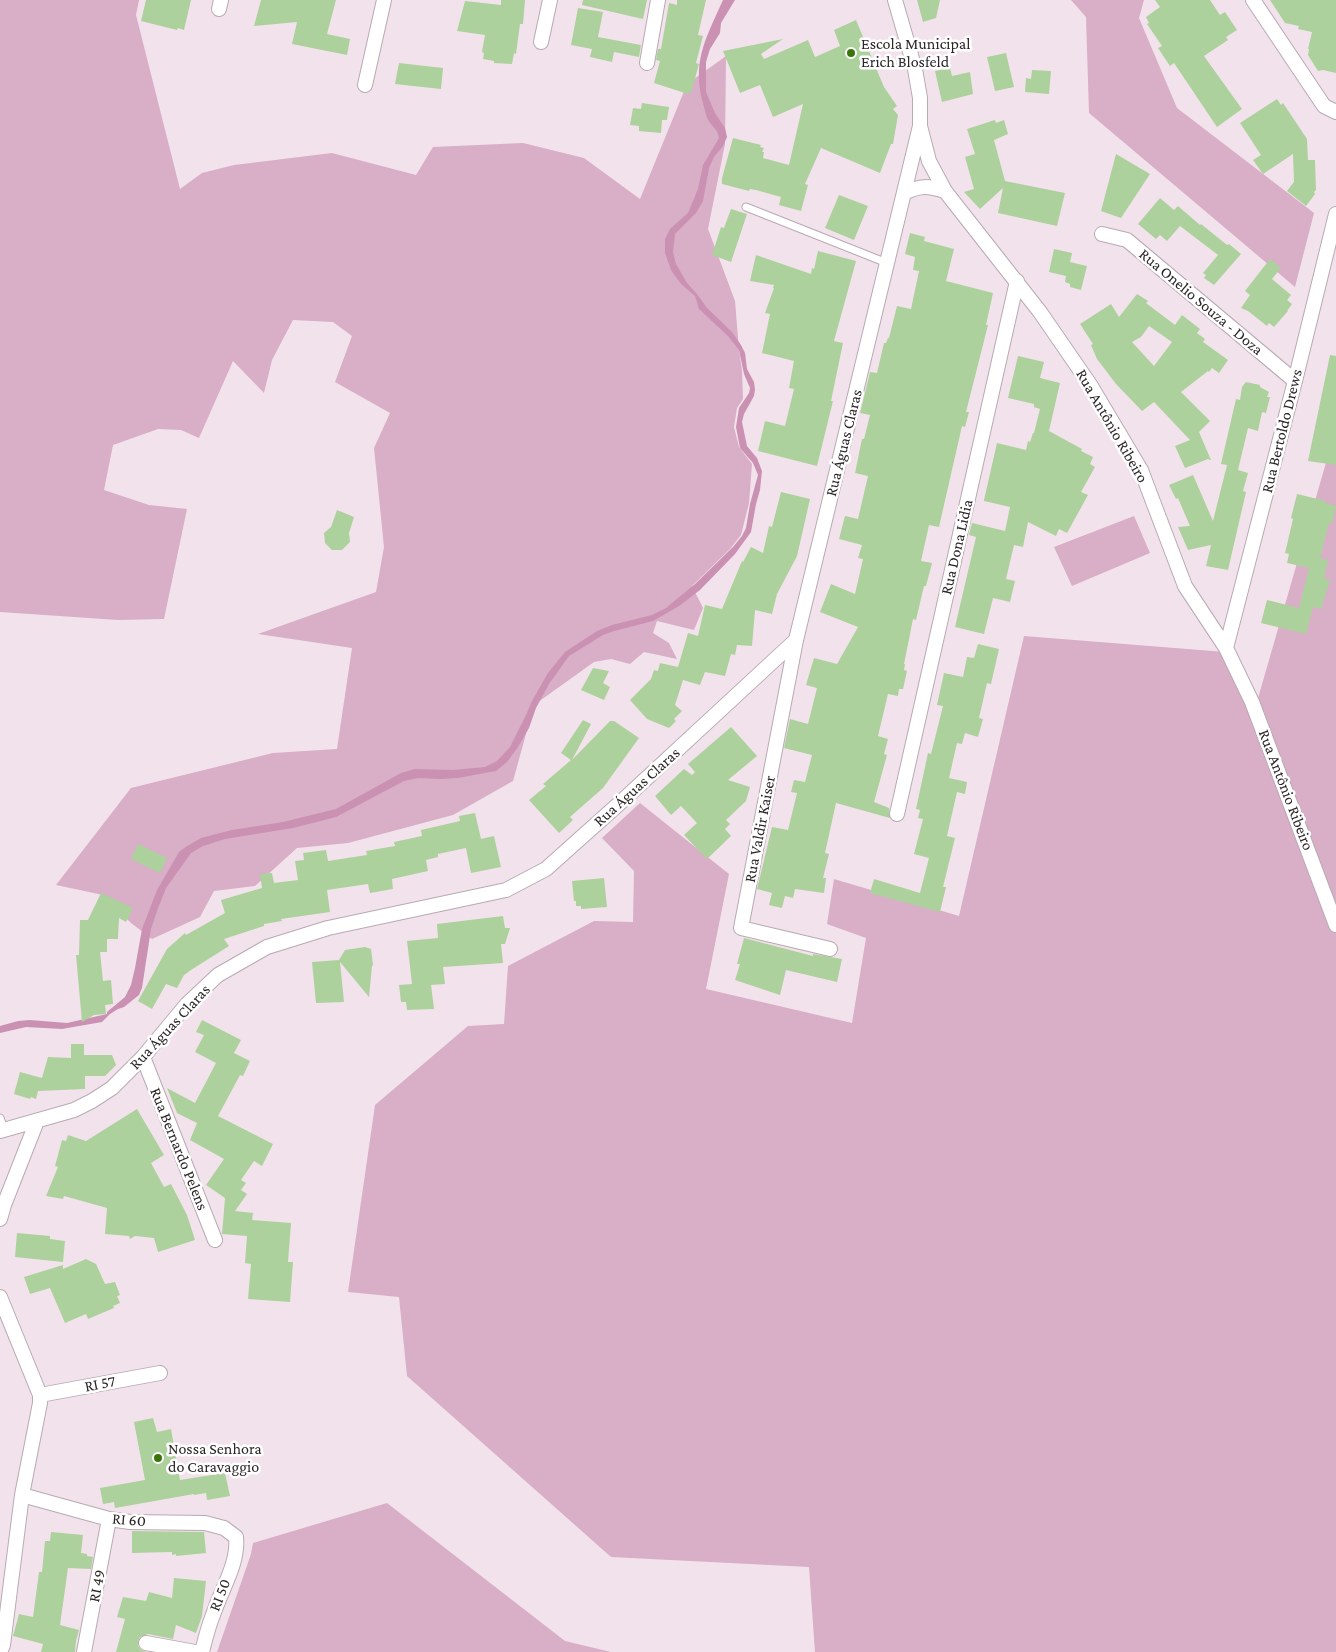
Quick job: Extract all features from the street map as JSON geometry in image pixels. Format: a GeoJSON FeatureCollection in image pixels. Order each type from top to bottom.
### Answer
{"type":"FeatureCollection","features":[{"type":"Feature","properties":{"kind":"street"},"geometry":{"type":"LineString","coordinates":[[365,84],[384,0]]}},
{"type":"Feature","properties":{"kind":"street"},"geometry":{"type":"LineString","coordinates":[[541,42],[550,0]]}},
{"type":"Feature","properties":{"kind":"street"},"geometry":{"type":"LineString","coordinates":[[647,63],[658,0]]}},
{"type":"Feature","properties":{"kind":"street","name":"Rua Antônio Ribeiro"},"geometry":{"type":"LineString","coordinates":[[896,0],[920,98],[920,126],[929,161],[945,191],[1017,281],[1091,386],[1141,470],[1185,586],[1226,648],[1252,702],[1336,925]]}},
{"type":"Feature","properties":{"kind":"street"},"geometry":{"type":"LineString","coordinates":[[1253,0],[1324,106],[1336,112]]}},
{"type":"Feature","properties":{"kind":"street","name":"Rua Águas Claras"},"geometry":{"type":"LineString","coordinates":[[1,1126],[37,1121],[74,1110],[112,1088],[143,1058],[187,1004],[218,976],[268,947],[328,928],[506,890],[546,870],[796,640],[920,126]]}},
{"type":"Feature","properties":{"kind":"street"},"geometry":{"type":"LineString","coordinates":[[904,193],[927,186],[945,191]]}},
{"type":"Feature","properties":{"kind":"street","name":"Rua Bertoldo Drews"},"geometry":{"type":"LineString","coordinates":[[1226,648],[1336,214]]}},
{"type":"Feature","properties":{"kind":"street","name":"Rua Onelio Souza - Doza"},"geometry":{"type":"LineString","coordinates":[[1102,234],[1127,240],[1295,381]]}},
{"type":"Feature","properties":{"kind":"street","name":"Rua Dona Lidia"},"geometry":{"type":"LineString","coordinates":[[897,814],[1017,281]]}},
{"type":"Feature","properties":{"kind":"street","name":"Rua Valdir Kaiser"},"geometry":{"type":"LineString","coordinates":[[796,640],[741,928],[830,949]]}},
{"type":"Feature","properties":{"kind":"street","name":"Rua Bernardo Pelens"},"geometry":{"type":"LineString","coordinates":[[143,1058],[215,1240]]}},
{"type":"Feature","properties":{"kind":"street"},"geometry":{"type":"LineString","coordinates":[[0,1219],[37,1121]]}},
{"type":"Feature","properties":{"kind":"street"},"geometry":{"type":"LineString","coordinates":[[0,1297],[40,1395],[22,1495],[3,1645],[0,1652]]}},
{"type":"Feature","properties":{"kind":"street","name":"RI 57"},"geometry":{"type":"LineString","coordinates":[[40,1395],[160,1373]]}},
{"type":"Feature","properties":{"kind":"street","name":"RI 60"},"geometry":{"type":"LineString","coordinates":[[22,1495],[109,1519],[130,1522],[205,1522],[224,1528],[236,1537]]}},
{"type":"Feature","properties":{"kind":"street","name":"RI 49"},"geometry":{"type":"LineString","coordinates":[[84,1652],[109,1519]]}},
{"type":"Feature","properties":{"kind":"street","name":"RI 50"},"geometry":{"type":"LineString","coordinates":[[202,1652],[212,1615],[237,1547],[236,1537]]}},
{"type":"Feature","properties":{"kind":"street"},"geometry":{"type":"LineString","coordinates":[[146,1643],[195,1652]]}},
{"type":"Feature","properties":{"kind":"lane"},"geometry":{"type":"LineString","coordinates":[[746,207],[887,263]]}},
{"type":"Feature","properties":{"kind":"shaded area"},"geometry":{"type":"Polygon","coordinates":[[[0,0],[139,0],[136,15],[180,189],[202,173],[234,165],[332,153],[416,175],[433,147],[523,143],[584,158],[640,199],[687,84],[726,56],[725,144],[708,229],[735,301],[743,399],[737,408],[734,427],[739,447],[752,464],[749,503],[741,535],[730,549],[692,586],[703,608],[694,630],[657,621],[653,633],[669,643],[677,659],[644,652],[630,664],[611,659],[594,662],[534,705],[513,781],[453,815],[348,843],[297,848],[255,886],[214,891],[200,917],[152,939],[131,923],[103,895],[56,885],[131,788],[273,753],[337,749],[352,648],[258,634],[376,592],[384,547],[374,448],[390,413],[335,382],[352,336],[333,322],[293,320],[272,360],[264,393],[233,361],[199,438],[181,430],[158,429],[113,445],[104,490],[149,505],[187,509],[164,619],[118,620],[0,612],[0,0]]]}},
{"type":"Feature","properties":{"kind":"shaded area"},"geometry":{"type":"Polygon","coordinates":[[[723,0],[735,0],[721,23],[720,33],[710,49],[706,62],[706,92],[715,113],[725,128],[727,137],[709,168],[703,201],[696,213],[675,234],[673,252],[676,264],[687,283],[707,308],[732,332],[741,345],[745,353],[747,369],[754,382],[754,396],[744,414],[742,422],[747,446],[757,458],[762,471],[751,532],[735,554],[700,590],[679,606],[653,621],[603,635],[569,656],[549,684],[518,747],[507,762],[496,771],[458,778],[418,778],[404,781],[336,817],[293,828],[225,839],[203,846],[191,853],[166,888],[151,929],[142,988],[139,995],[124,1007],[110,1014],[102,1022],[62,1029],[26,1027],[0,1033],[0,1026],[18,1021],[67,1023],[107,1014],[125,997],[131,985],[142,929],[157,890],[179,852],[187,846],[201,838],[232,830],[283,822],[336,809],[401,773],[415,769],[453,770],[485,767],[497,761],[510,747],[548,673],[565,652],[597,631],[612,625],[652,615],[666,608],[695,584],[742,536],[746,528],[758,475],[753,463],[740,448],[736,427],[739,408],[749,393],[750,388],[744,374],[739,350],[728,336],[699,309],[695,296],[681,284],[671,270],[665,253],[665,239],[670,229],[688,213],[698,189],[703,165],[719,138],[707,118],[700,91],[699,77],[702,52],[723,0]]]}},
{"type":"Feature","properties":{"kind":"shaded area"},"geometry":{"type":"Polygon","coordinates":[[[1071,0],[1144,0],[1139,18],[1177,108],[1314,213],[1295,287],[1089,113],[1086,17],[1071,0]]]}},
{"type":"Feature","properties":{"kind":"shaded area"},"geometry":{"type":"Polygon","coordinates":[[[1336,428],[1336,1652],[815,1652],[809,1567],[611,1557],[407,1376],[399,1297],[348,1292],[375,1105],[468,1026],[504,1024],[508,966],[594,921],[633,922],[634,871],[602,838],[640,803],[729,874],[706,989],[852,1023],[866,938],[827,924],[834,879],[959,916],[1024,636],[1225,652],[1254,712],[1336,428]]]}},
{"type":"Feature","properties":{"kind":"shaded area"},"geometry":{"type":"Polygon","coordinates":[[[1134,516],[1150,553],[1072,586],[1054,547],[1134,516]]]}},
{"type":"Feature","properties":{"kind":"shaded area"},"geometry":{"type":"Polygon","coordinates":[[[387,1503],[565,1641],[611,1652],[217,1652],[251,1554],[253,1543],[387,1503]]]}},
{"type":"Feature","properties":{"kind":"building"},"geometry":{"type":"Polygon","coordinates":[[[146,0],[191,0],[184,30],[141,21],[146,0]]]}},
{"type":"Feature","properties":{"kind":"building"},"geometry":{"type":"Polygon","coordinates":[[[261,0],[336,0],[327,34],[350,39],[347,55],[292,44],[297,22],[254,26],[261,0]]]}},
{"type":"Feature","properties":{"kind":"building"},"geometry":{"type":"Polygon","coordinates":[[[501,0],[525,0],[523,24],[520,24],[516,54],[514,53],[512,64],[494,63],[494,61],[483,59],[484,53],[482,52],[485,35],[457,31],[465,1],[501,5],[501,0]]]}},
{"type":"Feature","properties":{"kind":"building"},"geometry":{"type":"Polygon","coordinates":[[[583,0],[647,0],[643,19],[582,5],[583,0]]]}},
{"type":"Feature","properties":{"kind":"building"},"geometry":{"type":"Polygon","coordinates":[[[677,0],[706,0],[698,35],[703,36],[696,63],[699,64],[691,93],[689,92],[688,94],[654,83],[660,61],[656,60],[658,49],[661,49],[669,3],[677,5],[677,0]]]}},
{"type":"Feature","properties":{"kind":"building"},"geometry":{"type":"Polygon","coordinates":[[[917,0],[940,0],[936,18],[923,22],[917,0]]]}},
{"type":"Feature","properties":{"kind":"building"},"geometry":{"type":"Polygon","coordinates":[[[1155,0],[1210,0],[1220,15],[1225,12],[1237,30],[1226,37],[1228,40],[1204,56],[1242,109],[1217,127],[1174,63],[1170,66],[1158,48],[1162,46],[1147,24],[1149,23],[1146,17],[1160,7],[1155,0]]]}},
{"type":"Feature","properties":{"kind":"building"},"geometry":{"type":"Polygon","coordinates":[[[1270,0],[1336,0],[1336,73],[1323,70],[1318,71],[1308,55],[1312,32],[1298,29],[1299,26],[1285,23],[1270,0]]]}},
{"type":"Feature","properties":{"kind":"building"},"geometry":{"type":"Polygon","coordinates":[[[578,8],[603,12],[598,37],[641,45],[639,57],[614,52],[612,62],[590,57],[592,49],[571,45],[578,8]]]}},
{"type":"Feature","properties":{"kind":"building"},"geometry":{"type":"Polygon","coordinates":[[[856,20],[884,87],[897,106],[893,109],[898,115],[893,144],[891,144],[880,173],[821,148],[805,184],[808,185],[801,211],[779,205],[781,197],[722,184],[733,138],[761,145],[760,147],[764,148],[762,152],[764,152],[763,158],[789,165],[803,104],[773,117],[760,85],[740,93],[723,51],[783,39],[761,54],[764,59],[808,40],[815,57],[840,46],[834,30],[856,20]]]}},
{"type":"Feature","properties":{"kind":"building"},"geometry":{"type":"Polygon","coordinates":[[[1006,53],[1014,87],[995,91],[987,57],[1006,53]]]}},
{"type":"Feature","properties":{"kind":"building"},"geometry":{"type":"Polygon","coordinates":[[[399,63],[443,68],[441,89],[395,84],[399,63]]]}},
{"type":"Feature","properties":{"kind":"building"},"geometry":{"type":"Polygon","coordinates":[[[950,68],[952,76],[970,72],[973,94],[942,102],[935,71],[950,68]]]}},
{"type":"Feature","properties":{"kind":"building"},"geometry":{"type":"Polygon","coordinates":[[[1032,70],[1051,71],[1049,94],[1025,92],[1026,78],[1031,79],[1032,70]]]}},
{"type":"Feature","properties":{"kind":"building"},"geometry":{"type":"Polygon","coordinates":[[[1277,99],[1281,105],[1283,103],[1307,139],[1308,160],[1315,160],[1316,190],[1306,206],[1287,191],[1294,182],[1293,154],[1263,174],[1253,160],[1261,155],[1240,123],[1277,99]]]}},
{"type":"Feature","properties":{"kind":"building"},"geometry":{"type":"Polygon","coordinates":[[[642,103],[669,107],[667,120],[662,120],[661,133],[639,131],[639,126],[630,125],[633,108],[641,109],[642,103]]]}},
{"type":"Feature","properties":{"kind":"building"},"geometry":{"type":"Polygon","coordinates":[[[995,120],[996,123],[1004,120],[1008,134],[994,140],[1005,181],[1065,193],[1057,226],[998,213],[1003,188],[980,209],[964,192],[974,189],[965,157],[975,154],[967,129],[995,120]]]}},
{"type":"Feature","properties":{"kind":"building"},"geometry":{"type":"Polygon","coordinates":[[[1116,154],[1150,174],[1121,218],[1101,211],[1116,154]]]}},
{"type":"Feature","properties":{"kind":"building"},"geometry":{"type":"Polygon","coordinates":[[[839,195],[868,206],[854,240],[825,228],[839,195]]]}},
{"type":"Feature","properties":{"kind":"building"},"geometry":{"type":"Polygon","coordinates":[[[1160,198],[1174,210],[1178,206],[1200,225],[1241,254],[1214,285],[1204,278],[1206,275],[1203,273],[1218,255],[1180,226],[1167,241],[1160,235],[1156,239],[1138,224],[1160,198]]]}},
{"type":"Feature","properties":{"kind":"building"},"geometry":{"type":"Polygon","coordinates":[[[731,209],[747,214],[731,262],[712,255],[721,227],[724,228],[731,209]]]}},
{"type":"Feature","properties":{"kind":"building"},"geometry":{"type":"Polygon","coordinates":[[[910,233],[925,237],[924,241],[954,249],[946,281],[993,293],[986,325],[988,325],[966,412],[969,412],[965,427],[962,426],[939,527],[929,525],[921,561],[932,563],[916,620],[913,619],[904,664],[904,670],[907,671],[903,689],[899,689],[898,696],[888,694],[878,736],[888,739],[884,754],[887,755],[874,802],[889,808],[890,818],[836,803],[825,853],[829,854],[823,878],[826,878],[824,893],[795,889],[793,898],[785,896],[782,908],[769,905],[772,893],[757,889],[772,827],[788,830],[797,793],[791,792],[794,780],[805,782],[812,755],[784,748],[790,719],[808,724],[817,688],[806,685],[814,658],[837,664],[858,627],[820,612],[831,584],[855,594],[863,559],[858,558],[862,545],[839,539],[845,516],[858,519],[868,476],[855,473],[862,439],[864,439],[870,415],[860,413],[870,372],[877,373],[884,343],[889,338],[897,306],[911,309],[919,271],[913,270],[915,257],[905,254],[910,233]]]}},
{"type":"Feature","properties":{"kind":"building"},"geometry":{"type":"Polygon","coordinates":[[[1054,249],[1072,253],[1070,262],[1087,266],[1081,290],[1070,287],[1070,284],[1065,282],[1066,276],[1049,272],[1054,249]]]}},
{"type":"Feature","properties":{"kind":"building"},"geometry":{"type":"Polygon","coordinates":[[[818,251],[856,261],[834,341],[843,343],[831,401],[833,401],[817,466],[758,451],[765,421],[785,426],[794,389],[789,388],[794,361],[762,353],[770,314],[765,313],[774,285],[750,281],[756,255],[811,274],[818,251]]]}},
{"type":"Feature","properties":{"kind":"building"},"geometry":{"type":"Polygon","coordinates":[[[1270,259],[1281,268],[1272,279],[1291,295],[1287,300],[1292,304],[1274,327],[1269,323],[1267,326],[1248,311],[1241,308],[1250,295],[1245,291],[1270,259]]]}},
{"type":"Feature","properties":{"kind":"building"},"geometry":{"type":"Polygon","coordinates":[[[1137,294],[1148,301],[1146,303],[1175,325],[1182,315],[1200,329],[1197,333],[1205,339],[1203,342],[1228,360],[1219,373],[1212,368],[1181,392],[1210,421],[1199,432],[1211,460],[1208,459],[1185,468],[1175,446],[1190,440],[1154,402],[1142,411],[1116,384],[1097,359],[1091,345],[1093,344],[1080,324],[1111,304],[1119,317],[1137,294]],[[1149,326],[1141,337],[1132,342],[1154,366],[1172,342],[1149,326]]]}},
{"type":"Feature","properties":{"kind":"building"},"geometry":{"type":"Polygon","coordinates":[[[1330,355],[1336,356],[1336,465],[1308,461],[1330,355]]]}},
{"type":"Feature","properties":{"kind":"building"},"geometry":{"type":"Polygon","coordinates":[[[1018,356],[1044,362],[1040,378],[1060,383],[1049,431],[1093,457],[1090,464],[1095,467],[1081,492],[1088,495],[1067,533],[1059,529],[1056,536],[1028,522],[1023,547],[1014,545],[1006,579],[1015,581],[1010,602],[993,598],[984,634],[955,627],[976,537],[969,535],[972,523],[1005,531],[1010,507],[984,501],[997,443],[1026,450],[1028,441],[1030,442],[1034,433],[1040,409],[1034,407],[1034,404],[1008,398],[1018,356]]]}},
{"type":"Feature","properties":{"kind":"building"},"geometry":{"type":"Polygon","coordinates":[[[1246,382],[1260,385],[1260,387],[1269,392],[1267,397],[1270,397],[1266,413],[1262,412],[1258,431],[1248,428],[1238,470],[1248,473],[1243,491],[1246,492],[1228,570],[1206,566],[1211,545],[1188,550],[1178,527],[1190,526],[1178,498],[1176,499],[1169,485],[1193,475],[1213,521],[1227,465],[1221,464],[1236,399],[1240,400],[1242,387],[1246,382]]]}},
{"type":"Feature","properties":{"kind":"building"},"geometry":{"type":"Polygon","coordinates":[[[781,492],[810,499],[797,556],[777,594],[772,614],[755,610],[752,646],[737,645],[735,655],[731,654],[725,676],[705,672],[700,685],[683,680],[675,705],[682,711],[669,728],[647,719],[630,700],[651,679],[654,670],[658,671],[660,663],[678,667],[688,633],[698,636],[705,605],[722,609],[742,561],[751,547],[763,553],[769,526],[772,527],[781,492]]]}},
{"type":"Feature","properties":{"kind":"building"},"geometry":{"type":"Polygon","coordinates":[[[1297,494],[1326,501],[1326,503],[1336,506],[1332,524],[1329,523],[1320,558],[1328,560],[1324,578],[1330,580],[1321,609],[1313,607],[1306,634],[1261,623],[1267,600],[1299,608],[1309,568],[1287,563],[1289,554],[1285,553],[1297,494]]]}},
{"type":"Feature","properties":{"kind":"building"},"geometry":{"type":"Polygon","coordinates":[[[337,510],[354,517],[349,533],[350,542],[342,550],[332,550],[325,543],[324,533],[331,527],[337,510]]]}},
{"type":"Feature","properties":{"kind":"building"},"geometry":{"type":"Polygon","coordinates":[[[978,644],[999,649],[991,684],[987,683],[979,718],[983,719],[978,737],[965,733],[962,744],[957,743],[949,778],[967,782],[965,794],[957,792],[947,836],[955,838],[943,887],[946,887],[940,912],[870,893],[874,879],[920,893],[929,858],[914,854],[923,819],[918,818],[920,810],[916,809],[928,753],[931,754],[943,706],[937,705],[944,673],[963,677],[967,657],[974,658],[978,644]]]}},
{"type":"Feature","properties":{"kind":"building"},"geometry":{"type":"Polygon","coordinates":[[[593,668],[609,671],[603,683],[610,687],[604,700],[581,690],[593,668]]]}},
{"type":"Feature","properties":{"kind":"building"},"geometry":{"type":"Polygon","coordinates":[[[583,720],[591,724],[572,760],[610,721],[614,721],[639,738],[603,788],[570,817],[573,820],[559,833],[529,800],[546,786],[543,784],[571,760],[561,753],[583,720]]]}},
{"type":"Feature","properties":{"kind":"building"},"geometry":{"type":"Polygon","coordinates":[[[731,727],[757,756],[728,780],[750,787],[746,801],[726,820],[730,824],[725,829],[731,836],[707,859],[684,835],[697,823],[681,806],[671,815],[655,796],[684,769],[692,775],[695,772],[688,764],[731,727]]]}},
{"type":"Feature","properties":{"kind":"building"},"geometry":{"type":"Polygon","coordinates":[[[475,813],[481,839],[494,836],[501,867],[471,873],[466,848],[438,854],[438,857],[426,860],[428,871],[392,879],[393,889],[370,893],[368,884],[327,890],[330,912],[281,919],[282,921],[264,924],[264,926],[224,939],[229,946],[184,975],[177,988],[166,984],[152,1009],[138,1001],[167,949],[185,933],[186,935],[225,913],[221,900],[262,888],[260,874],[272,873],[274,883],[298,880],[295,861],[304,860],[303,853],[326,850],[328,861],[367,855],[366,851],[395,846],[394,842],[422,836],[421,830],[460,821],[459,816],[475,813]]]}},
{"type":"Feature","properties":{"kind":"building"},"geometry":{"type":"Polygon","coordinates":[[[138,844],[167,858],[160,873],[131,859],[138,844]]]}},
{"type":"Feature","properties":{"kind":"building"},"geometry":{"type":"Polygon","coordinates":[[[604,878],[607,907],[581,909],[581,906],[576,906],[572,881],[604,878]]]}},
{"type":"Feature","properties":{"kind":"building"},"geometry":{"type":"Polygon","coordinates":[[[101,893],[133,908],[126,922],[119,918],[118,939],[107,939],[107,952],[100,952],[103,981],[111,980],[113,1004],[105,1005],[106,1014],[94,1015],[82,1022],[76,955],[79,955],[80,920],[88,920],[101,893]]]}},
{"type":"Feature","properties":{"kind":"building"},"geometry":{"type":"Polygon","coordinates":[[[503,916],[505,928],[510,928],[505,944],[501,944],[503,963],[443,967],[445,984],[431,985],[434,1009],[407,1010],[406,1002],[401,1002],[399,985],[412,984],[407,941],[438,938],[437,924],[503,916]]]}},
{"type":"Feature","properties":{"kind":"building"},"geometry":{"type":"Polygon","coordinates":[[[744,938],[813,956],[813,954],[842,959],[837,982],[786,970],[780,995],[735,980],[740,964],[737,964],[744,938]]]}},
{"type":"Feature","properties":{"kind":"building"},"geometry":{"type":"Polygon","coordinates":[[[365,947],[371,949],[373,965],[369,997],[340,962],[344,1002],[316,1003],[312,962],[339,960],[345,950],[365,947]]]}},
{"type":"Feature","properties":{"kind":"building"},"geometry":{"type":"Polygon","coordinates":[[[202,1020],[241,1040],[234,1053],[250,1061],[243,1076],[240,1075],[218,1116],[273,1144],[262,1166],[254,1161],[241,1180],[246,1183],[241,1190],[247,1194],[235,1211],[253,1213],[252,1220],[291,1223],[288,1262],[293,1262],[290,1302],[248,1299],[251,1264],[245,1263],[247,1236],[222,1234],[225,1198],[206,1185],[224,1159],[190,1140],[197,1123],[177,1113],[167,1088],[195,1103],[216,1063],[195,1052],[204,1035],[196,1032],[202,1020]]]}},
{"type":"Feature","properties":{"kind":"building"},"geometry":{"type":"Polygon","coordinates":[[[71,1044],[84,1044],[84,1055],[112,1055],[116,1065],[105,1076],[85,1076],[85,1089],[38,1091],[36,1099],[14,1094],[20,1072],[42,1078],[48,1057],[71,1058],[71,1044]]]}},
{"type":"Feature","properties":{"kind":"building"},"geometry":{"type":"Polygon","coordinates":[[[137,1109],[164,1155],[151,1163],[164,1187],[171,1184],[187,1215],[195,1240],[158,1252],[154,1238],[135,1236],[130,1239],[129,1236],[105,1234],[107,1208],[64,1196],[63,1199],[46,1196],[58,1167],[55,1166],[62,1140],[66,1141],[68,1135],[86,1141],[137,1109]]]}},
{"type":"Feature","properties":{"kind":"building"},"geometry":{"type":"Polygon","coordinates":[[[17,1233],[50,1236],[50,1239],[65,1241],[63,1262],[15,1257],[17,1233]]]}},
{"type":"Feature","properties":{"kind":"building"},"geometry":{"type":"Polygon","coordinates":[[[86,1259],[96,1264],[105,1284],[115,1282],[120,1295],[117,1296],[120,1303],[113,1306],[114,1308],[88,1319],[86,1314],[65,1323],[50,1288],[30,1294],[24,1277],[63,1265],[63,1269],[86,1259]]]}},
{"type":"Feature","properties":{"kind":"building","name":"Nossa Senhora do Caravaggio"},"geometry":{"type":"Polygon","coordinates":[[[153,1418],[157,1432],[171,1429],[180,1480],[225,1473],[230,1496],[207,1500],[206,1493],[194,1494],[115,1508],[114,1502],[103,1504],[100,1488],[145,1480],[134,1422],[153,1418]]]}},
{"type":"Feature","properties":{"kind":"building"},"geometry":{"type":"Polygon","coordinates":[[[132,1531],[204,1532],[206,1553],[176,1556],[176,1554],[172,1555],[172,1552],[132,1553],[132,1531]]]}},
{"type":"Feature","properties":{"kind":"building"},"geometry":{"type":"Polygon","coordinates":[[[51,1532],[83,1535],[81,1553],[93,1557],[91,1569],[68,1568],[60,1625],[79,1630],[75,1652],[41,1652],[43,1644],[13,1636],[19,1614],[33,1617],[39,1572],[42,1572],[45,1541],[50,1541],[51,1532]]]}},
{"type":"Feature","properties":{"kind":"building"},"geometry":{"type":"Polygon","coordinates":[[[174,1578],[206,1581],[202,1616],[196,1633],[176,1625],[173,1639],[148,1634],[140,1637],[138,1646],[141,1650],[147,1652],[116,1652],[125,1619],[117,1617],[123,1597],[146,1601],[149,1592],[172,1598],[174,1578]]]}},
{"type":"Feature","properties":{"kind":"place","name":"Escola Municipal Erich Blosfeld"},"geometry":{"type":"Point","coordinates":[851,53]}},
{"type":"Feature","properties":{"kind":"place","name":"Nossa Senhora do Caravaggio"},"geometry":{"type":"Point","coordinates":[158,1458]}}]}
